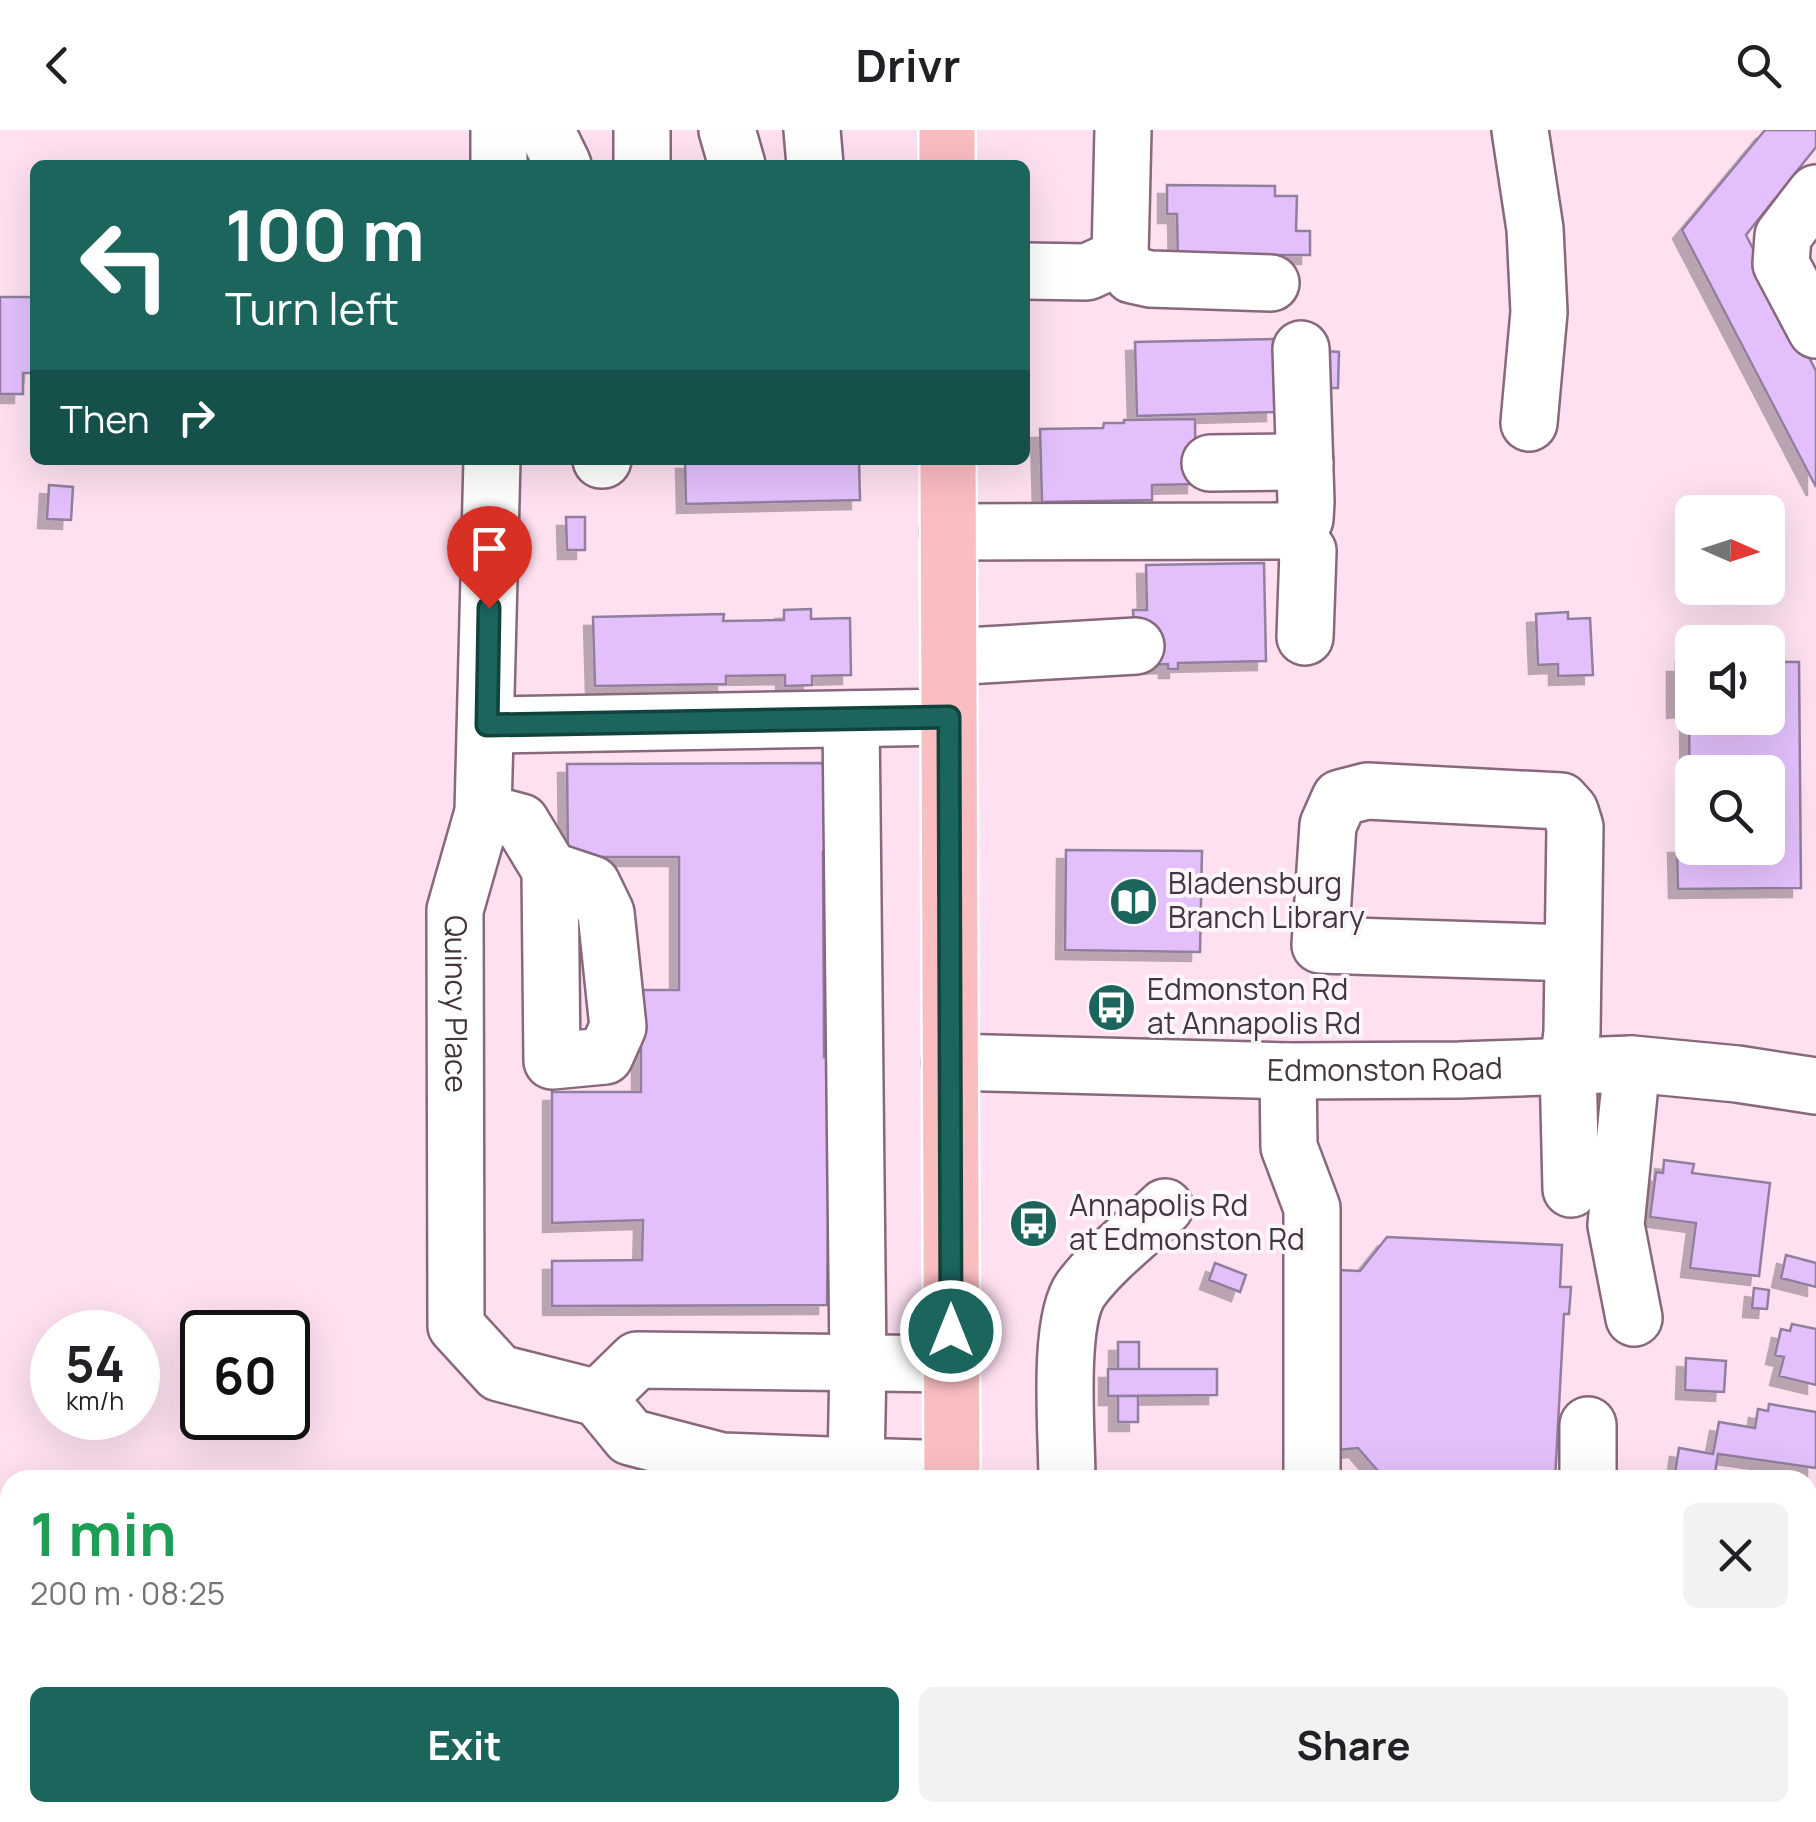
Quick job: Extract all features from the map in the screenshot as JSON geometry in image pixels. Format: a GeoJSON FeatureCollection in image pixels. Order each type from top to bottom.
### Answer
{"type":"FeatureCollection","features":[{"type":"Feature","properties":{"kind":"main road"},"geometry":{"type":"LineString","coordinates":[[947,130],[948,160]]}},
{"type":"Feature","properties":{"kind":"main road"},"geometry":{"type":"LineString","coordinates":[[948,465],[952,1470]]}},
{"type":"Feature","properties":{"kind":"street"},"geometry":{"type":"LineString","coordinates":[[498,160],[499,130]]}},
{"type":"Feature","properties":{"kind":"street"},"geometry":{"type":"LineString","coordinates":[[546,130],[561,160]]}},
{"type":"Feature","properties":{"kind":"street"},"geometry":{"type":"LineString","coordinates":[[642,130],[642,160]]}},
{"type":"Feature","properties":{"kind":"street"},"geometry":{"type":"LineString","coordinates":[[727,130],[736,160]]}},
{"type":"Feature","properties":{"kind":"street"},"geometry":{"type":"LineString","coordinates":[[812,130],[814,160]]}},
{"type":"Feature","properties":{"kind":"street"},"geometry":{"type":"LineString","coordinates":[[1124,130],[1120,258],[1132,275],[1271,283]]}},
{"type":"Feature","properties":{"kind":"street"},"geometry":{"type":"LineString","coordinates":[[1520,130],[1534,229],[1539,312],[1529,423]]}},
{"type":"Feature","properties":{"kind":"street"},"geometry":{"type":"LineString","coordinates":[[1816,192],[1783,236],[1781,264],[1816,330]]}},
{"type":"Feature","properties":{"kind":"street"},"geometry":{"type":"LineString","coordinates":[[1030,271],[1088,272],[1120,258]]}},
{"type":"Feature","properties":{"kind":"street"},"geometry":{"type":"LineString","coordinates":[[948,532],[1294,531],[1304,520],[1302,350]]}},
{"type":"Feature","properties":{"kind":"street"},"geometry":{"type":"LineString","coordinates":[[1210,463],[1305,462]]}},
{"type":"Feature","properties":{"kind":"street","name":"Quincy Place"},"geometry":{"type":"LineString","coordinates":[[492,465],[483,812],[455,910],[456,1326],[499,1373],[598,1398]]}},
{"type":"Feature","properties":{"kind":"street"},"geometry":{"type":"LineString","coordinates":[[1294,531],[1308,551],[1305,638]]}},
{"type":"Feature","properties":{"kind":"street"},"geometry":{"type":"LineString","coordinates":[[949,658],[1136,646]]}},
{"type":"Feature","properties":{"kind":"street"},"geometry":{"type":"LineString","coordinates":[[487,725],[949,717]]}},
{"type":"Feature","properties":{"kind":"street"},"geometry":{"type":"LineString","coordinates":[[851,719],[856,1466]]}},
{"type":"Feature","properties":{"kind":"street"},"geometry":{"type":"LineString","coordinates":[[1571,953],[1320,946],[1328,825],[1340,798],[1367,791],[1561,801],[1570,811],[1575,826],[1572,1032],[1568,1066],[1571,1189]]}},
{"type":"Feature","properties":{"kind":"street"},"geometry":{"type":"LineString","coordinates":[[483,812],[521,822],[550,870]]}},
{"type":"Feature","properties":{"kind":"street","name":"Edmonston Road"},"geometry":{"type":"LineString","coordinates":[[950,1062],[1288,1071],[1632,1064],[1816,1086]]}},
{"type":"Feature","properties":{"kind":"street"},"geometry":{"type":"LineString","coordinates":[[1632,1064],[1616,1225],[1634,1318]]}},
{"type":"Feature","properties":{"kind":"street"},"geometry":{"type":"LineString","coordinates":[[1288,1071],[1289,1147],[1312,1208],[1312,1470]]}},
{"type":"Feature","properties":{"kind":"street"},"geometry":{"type":"LineString","coordinates":[[1067,1470],[1067,1339],[1073,1307],[1092,1276],[1165,1207]]}},
{"type":"Feature","properties":{"kind":"street"},"geometry":{"type":"LineString","coordinates":[[904,1470],[722,1462],[630,1437],[598,1398],[636,1360],[951,1364]]}},
{"type":"Feature","properties":{"kind":"street"},"geometry":{"type":"LineString","coordinates":[[1588,1426],[1588,1470]]}},
{"type":"Feature","properties":{"kind":"building"},"geometry":{"type":"Polygon","coordinates":[[[1765,130],[1816,130],[1816,147],[1746,235],[1816,371],[1816,487],[1682,230],[1765,130]]]}},
{"type":"Feature","properties":{"kind":"building"},"geometry":{"type":"Polygon","coordinates":[[[1167,185],[1275,186],[1275,196],[1297,196],[1296,231],[1310,231],[1310,255],[1274,255],[1274,262],[1178,261],[1177,214],[1167,214],[1167,185]]]}},
{"type":"Feature","properties":{"kind":"building"},"geometry":{"type":"Polygon","coordinates":[[[0,297],[30,297],[30,373],[23,373],[23,394],[0,394],[0,297]]]}},
{"type":"Feature","properties":{"kind":"building"},"geometry":{"type":"Polygon","coordinates":[[[1273,339],[1275,412],[1137,416],[1135,342],[1273,339]]]}},
{"type":"Feature","properties":{"kind":"building"},"geometry":{"type":"Polygon","coordinates":[[[1325,351],[1339,352],[1338,388],[1323,388],[1325,351]]]}},
{"type":"Feature","properties":{"kind":"building"},"geometry":{"type":"Polygon","coordinates":[[[1195,419],[1196,484],[1152,485],[1152,500],[1042,502],[1040,429],[1103,428],[1104,423],[1124,420],[1195,419]]]}},
{"type":"Feature","properties":{"kind":"building"},"geometry":{"type":"Polygon","coordinates":[[[685,465],[859,465],[860,500],[686,504],[685,465]]]}},
{"type":"Feature","properties":{"kind":"building"},"geometry":{"type":"Polygon","coordinates":[[[49,485],[73,487],[71,520],[47,519],[49,485]]]}},
{"type":"Feature","properties":{"kind":"building"},"geometry":{"type":"Polygon","coordinates":[[[566,517],[585,517],[585,550],[567,550],[566,517]]]}},
{"type":"Feature","properties":{"kind":"building"},"geometry":{"type":"Polygon","coordinates":[[[1264,563],[1266,661],[1178,663],[1178,669],[1168,669],[1168,664],[1149,665],[1134,628],[1133,610],[1147,610],[1146,565],[1264,563]]]}},
{"type":"Feature","properties":{"kind":"building"},"geometry":{"type":"Polygon","coordinates":[[[811,609],[811,619],[850,618],[851,675],[812,676],[812,685],[785,686],[785,675],[726,676],[726,684],[595,686],[593,617],[724,614],[723,621],[784,620],[784,610],[811,609]]]}},
{"type":"Feature","properties":{"kind":"building"},"geometry":{"type":"Polygon","coordinates":[[[1568,612],[1568,619],[1590,618],[1593,675],[1558,676],[1558,664],[1538,665],[1536,614],[1568,612]]]}},
{"type":"Feature","properties":{"kind":"building"},"geometry":{"type":"Polygon","coordinates":[[[1785,662],[1799,662],[1801,888],[1678,889],[1677,865],[1785,865],[1785,755],[1689,755],[1689,735],[1785,735],[1785,662]]]}},
{"type":"Feature","properties":{"kind":"building"},"geometry":{"type":"Polygon","coordinates":[[[824,763],[823,767],[828,767],[828,852],[823,852],[824,1057],[830,1057],[827,1305],[552,1306],[552,1261],[642,1260],[643,1220],[552,1223],[552,1092],[641,1092],[641,990],[679,990],[679,857],[568,857],[567,764],[824,763]]]}},
{"type":"Feature","properties":{"kind":"building","name":"Bladensburg Branch Library"},"geometry":{"type":"Polygon","coordinates":[[[1066,850],[1202,851],[1200,952],[1065,950],[1066,850]]]}},
{"type":"Feature","properties":{"kind":"building"},"geometry":{"type":"Polygon","coordinates":[[[1664,1160],[1694,1164],[1692,1173],[1770,1183],[1759,1276],[1690,1268],[1696,1223],[1650,1217],[1656,1172],[1663,1173],[1664,1160]]]}},
{"type":"Feature","properties":{"kind":"building"},"geometry":{"type":"Polygon","coordinates":[[[1387,1237],[1562,1245],[1560,1287],[1571,1287],[1569,1314],[1564,1314],[1556,1470],[1377,1470],[1358,1448],[1337,1450],[1339,1270],[1360,1271],[1387,1237]]]}},
{"type":"Feature","properties":{"kind":"building"},"geometry":{"type":"Polygon","coordinates":[[[1786,1255],[1816,1263],[1816,1287],[1781,1278],[1786,1255]]]}},
{"type":"Feature","properties":{"kind":"building"},"geometry":{"type":"Polygon","coordinates":[[[1215,1263],[1246,1275],[1240,1292],[1209,1280],[1215,1263]]]}},
{"type":"Feature","properties":{"kind":"building"},"geometry":{"type":"Polygon","coordinates":[[[1754,1288],[1769,1290],[1767,1309],[1752,1308],[1754,1288]]]}},
{"type":"Feature","properties":{"kind":"building"},"geometry":{"type":"Polygon","coordinates":[[[1792,1324],[1816,1329],[1816,1385],[1779,1376],[1784,1357],[1775,1355],[1781,1329],[1790,1331],[1792,1324]]]}},
{"type":"Feature","properties":{"kind":"building"},"geometry":{"type":"Polygon","coordinates":[[[1118,1342],[1139,1342],[1139,1369],[1118,1369],[1118,1342]]]}},
{"type":"Feature","properties":{"kind":"building"},"geometry":{"type":"Polygon","coordinates":[[[1686,1358],[1726,1361],[1724,1392],[1685,1390],[1686,1358]]]}},
{"type":"Feature","properties":{"kind":"building"},"geometry":{"type":"Polygon","coordinates":[[[1108,1369],[1217,1369],[1217,1395],[1108,1396],[1108,1369]]]}},
{"type":"Feature","properties":{"kind":"building"},"geometry":{"type":"Polygon","coordinates":[[[1118,1396],[1138,1396],[1138,1422],[1118,1422],[1118,1396]]]}},
{"type":"Feature","properties":{"kind":"building"},"geometry":{"type":"Polygon","coordinates":[[[1769,1404],[1816,1412],[1816,1468],[1718,1454],[1716,1470],[1675,1470],[1679,1448],[1713,1454],[1719,1422],[1755,1428],[1758,1409],[1768,1411],[1769,1404]]]}},
{"type":"Feature","properties":{"kind":"place","name":"Bladensburg Branch Library"},"geometry":{"type":"Point","coordinates":[1133,901]}},
{"type":"Feature","properties":{"kind":"place","name":"Edmonston Rd at Annapolis Rd"},"geometry":{"type":"Point","coordinates":[1112,1007]}},
{"type":"Feature","properties":{"kind":"place","name":"Annapolis Rd at Edmonston Rd"},"geometry":{"type":"Point","coordinates":[1034,1223]}},
{"type":"Feature","properties":{"kind":"route"},"geometry":{"type":"LineString","coordinates":[[489,608],[487,725],[949,717],[951,1331]]}}]}
